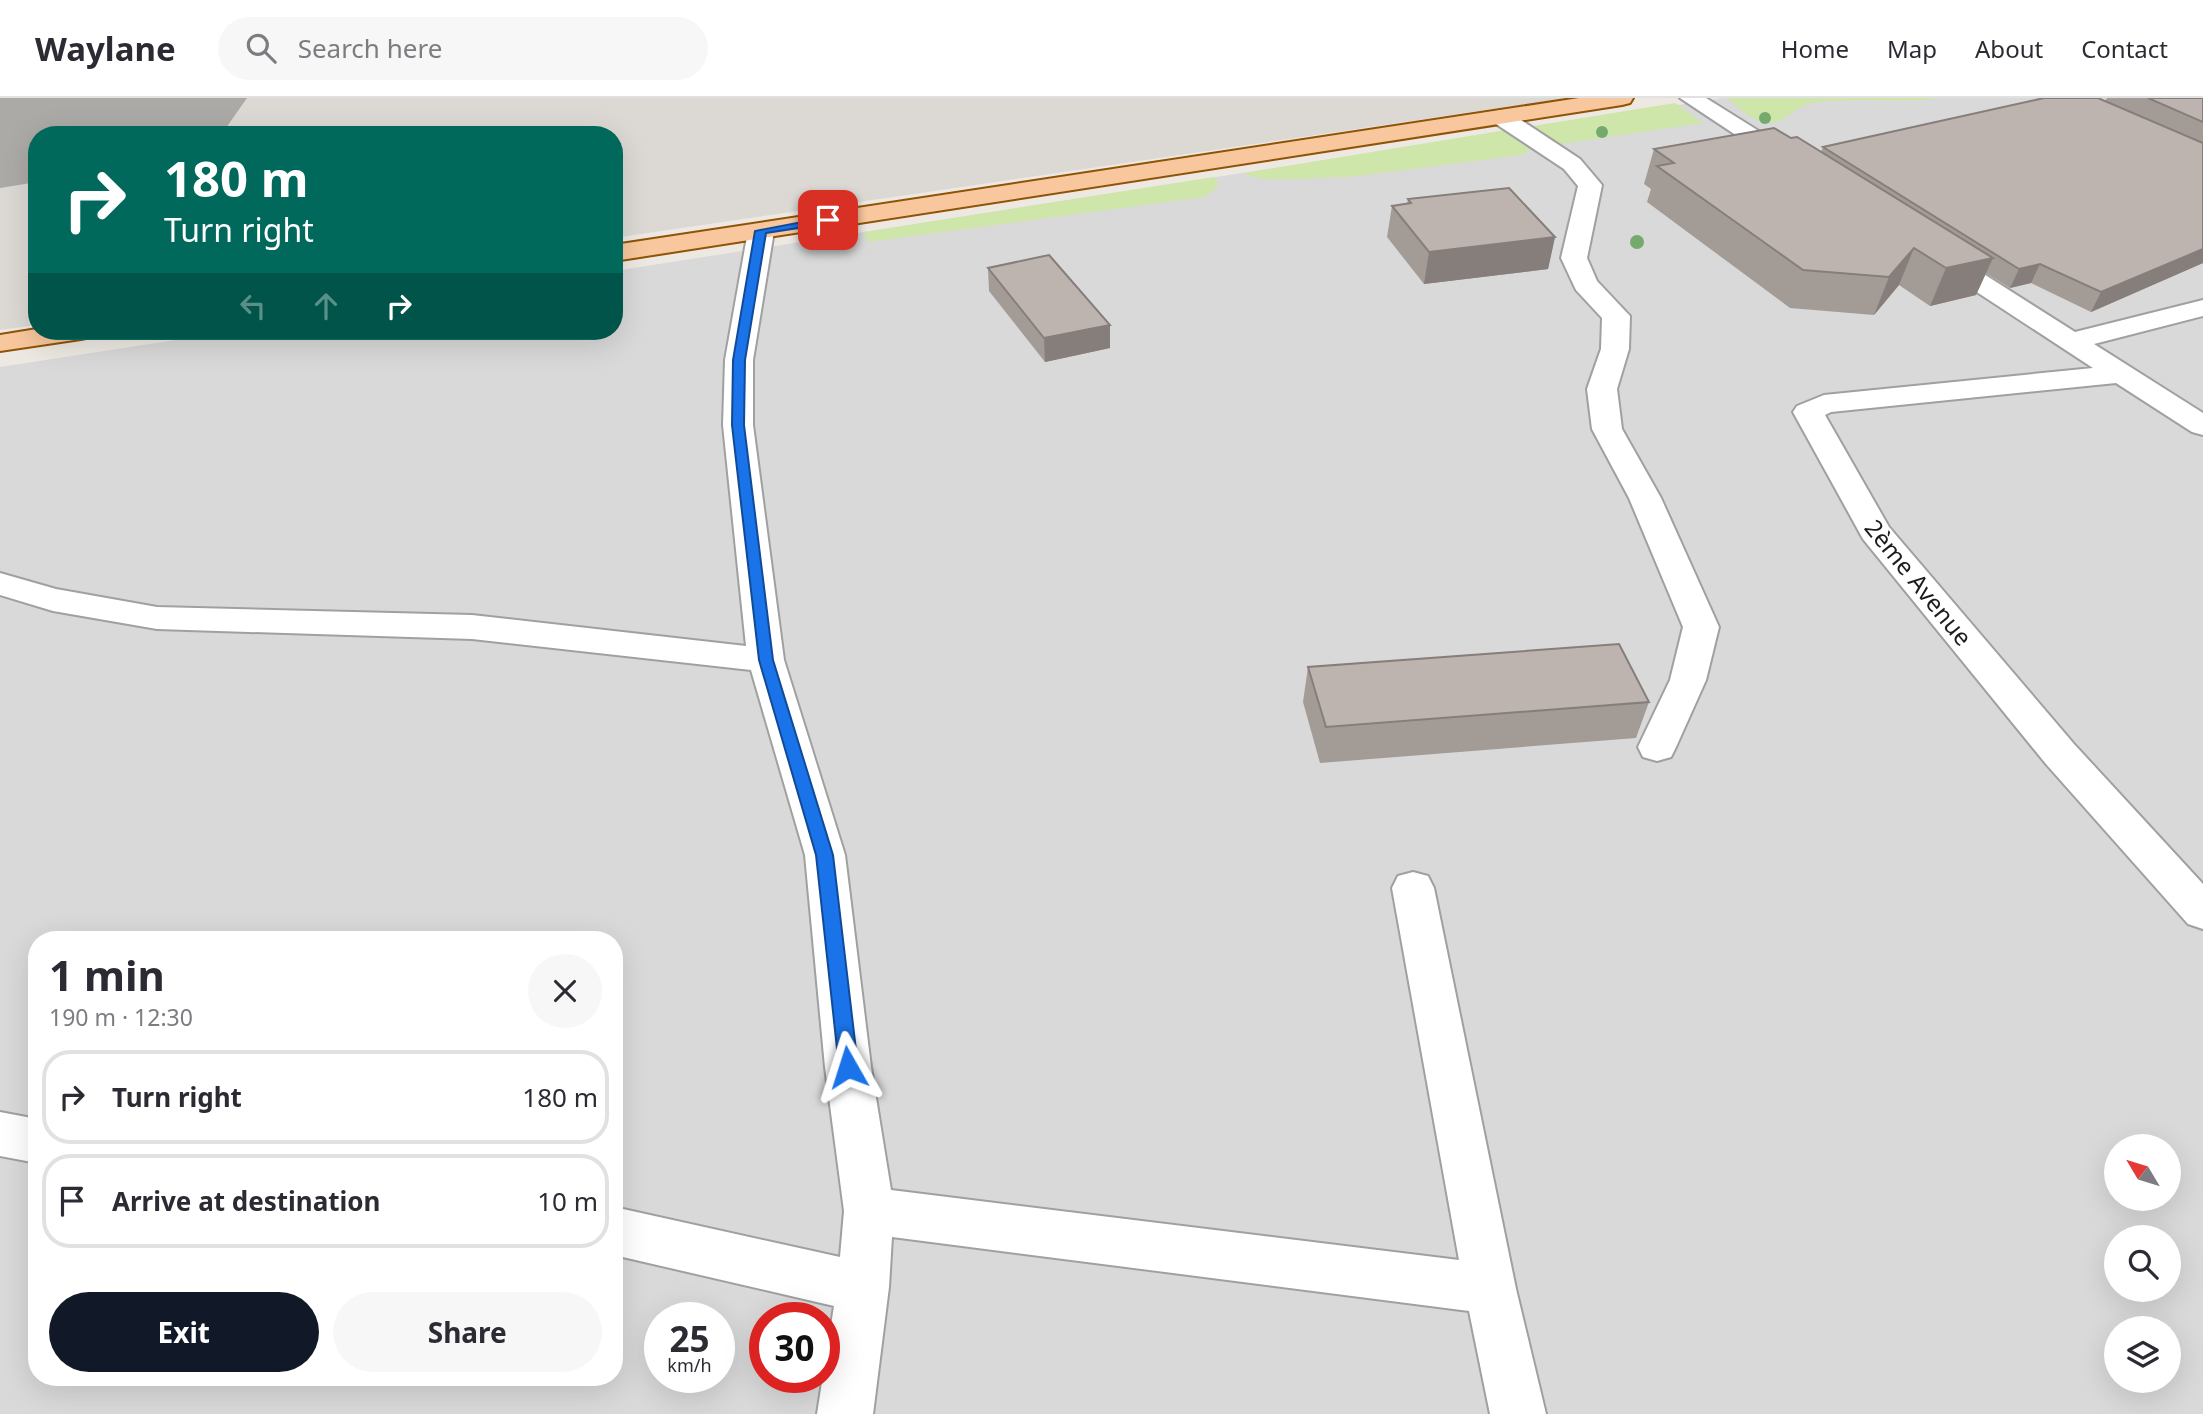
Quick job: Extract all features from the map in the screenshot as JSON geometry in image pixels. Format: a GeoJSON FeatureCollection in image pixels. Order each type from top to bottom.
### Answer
{"type":"FeatureCollection","features":[{"type":"Feature","properties":{"kind":"main road"},"geometry":{"type":"LineString","coordinates":[[623,252],[1622,98]]}},
{"type":"Feature","properties":{"kind":"main road"},"geometry":{"type":"LineString","coordinates":[[0,343],[28,339]]}},
{"type":"Feature","properties":{"kind":"street"},"geometry":{"type":"LineString","coordinates":[[1691,98],[1806,172]]}},
{"type":"Feature","properties":{"kind":"street"},"geometry":{"type":"LineString","coordinates":[[1501,117],[1572,164],[1590,185],[1574,258],[1585,284],[1616,316],[1615,349],[1602,389],[1607,429],[1645,498],[1702,627],[1688,680],[1657,747]]}},
{"type":"Feature","properties":{"kind":"street"},"geometry":{"type":"LineString","coordinates":[[761,231],[739,360],[738,425],[766,660],[825,855],[848,1067],[869,1211],[863,1287],[845,1414]]}},
{"type":"Feature","properties":{"kind":"street"},"geometry":{"type":"LineString","coordinates":[[1922,245],[2203,426]]}},
{"type":"Feature","properties":{"kind":"street"},"geometry":{"type":"LineString","coordinates":[[2071,341],[2203,308]]}},
{"type":"Feature","properties":{"kind":"street","name":"2ème Avenue"},"geometry":{"type":"LineString","coordinates":[[2120,374],[1824,404],[1808,412],[1875,532],[2060,754],[2203,912]]}},
{"type":"Feature","properties":{"kind":"street"},"geometry":{"type":"LineString","coordinates":[[0,584],[53,600],[157,618],[472,627],[766,660]]}},
{"type":"Feature","properties":{"kind":"street"},"geometry":{"type":"LineString","coordinates":[[1413,888],[1490,1289],[1518,1414]]}},
{"type":"Feature","properties":{"kind":"street"},"geometry":{"type":"LineString","coordinates":[[0,1134],[28,1139]]}},
{"type":"Feature","properties":{"kind":"street"},"geometry":{"type":"LineString","coordinates":[[869,1211],[1490,1289]]}},
{"type":"Feature","properties":{"kind":"street"},"geometry":{"type":"LineString","coordinates":[[623,1233],[863,1287]]}},
{"type":"Feature","properties":{"kind":"shaded area"},"geometry":{"type":"Polygon","coordinates":[[[0,98],[1569,98],[623,237],[623,126],[28,126],[28,326],[0,330],[0,98]]]}},
{"type":"Feature","properties":{"kind":"shaded area"},"geometry":{"type":"Polygon","coordinates":[[[1723,98],[2203,98],[2203,1414],[0,1414],[0,367],[176,340],[623,340],[623,270],[1723,98]]]}},
{"type":"Feature","properties":{"kind":"green space"},"geometry":{"type":"Polygon","coordinates":[[[1727,98],[1940,98],[1817,102],[1801,107],[1783,119],[1768,123],[1751,117],[1727,98]]]}},
{"type":"Feature","properties":{"kind":"green space"},"geometry":{"type":"Polygon","coordinates":[[[1675,103],[1703,123],[1560,144],[1533,126],[1675,103]]]}},
{"type":"Feature","properties":{"kind":"green space"},"geometry":{"type":"Polygon","coordinates":[[[1506,130],[1532,149],[1522,155],[1349,177],[1264,179],[1244,173],[1506,130]]]}},
{"type":"Feature","properties":{"kind":"green space"},"geometry":{"type":"Polygon","coordinates":[[[1214,177],[1219,185],[1205,197],[868,242],[864,232],[1214,177]]]}},
{"type":"Feature","properties":{"kind":"building"},"geometry":{"type":"Polygon","coordinates":[[[2044,98],[2098,98],[2203,143],[2203,249],[2101,292],[2040,264],[2019,269],[1823,147],[2044,98]]]}},
{"type":"Feature","properties":{"kind":"building"},"geometry":{"type":"Polygon","coordinates":[[[2148,98],[2203,98],[2203,122],[2148,98]]]}},
{"type":"Feature","properties":{"kind":"building"},"geometry":{"type":"Polygon","coordinates":[[[1774,128],[1791,138],[1797,137],[1993,258],[1946,268],[1914,248],[1889,277],[1803,270],[1657,166],[1674,163],[1654,149],[1774,128]]]}},
{"type":"Feature","properties":{"kind":"building"},"geometry":{"type":"Polygon","coordinates":[[[1509,188],[1555,237],[1429,252],[1392,206],[1411,203],[1408,199],[1509,188]]]}},
{"type":"Feature","properties":{"kind":"building"},"geometry":{"type":"Polygon","coordinates":[[[1049,255],[1110,325],[1044,338],[988,268],[1049,255]]]}},
{"type":"Feature","properties":{"kind":"building"},"geometry":{"type":"Polygon","coordinates":[[[1619,644],[1649,702],[1326,727],[1308,667],[1619,644]]]}},
{"type":"Feature","properties":{"kind":"runway"},"geometry":{"type":"LineString","coordinates":[[0,121],[137,98]]}},
{"type":"Feature","properties":{"kind":"route"},"geometry":{"type":"LineString","coordinates":[[828,220],[761,231],[739,360],[738,425],[766,660],[825,855],[848,1067]]}}]}
